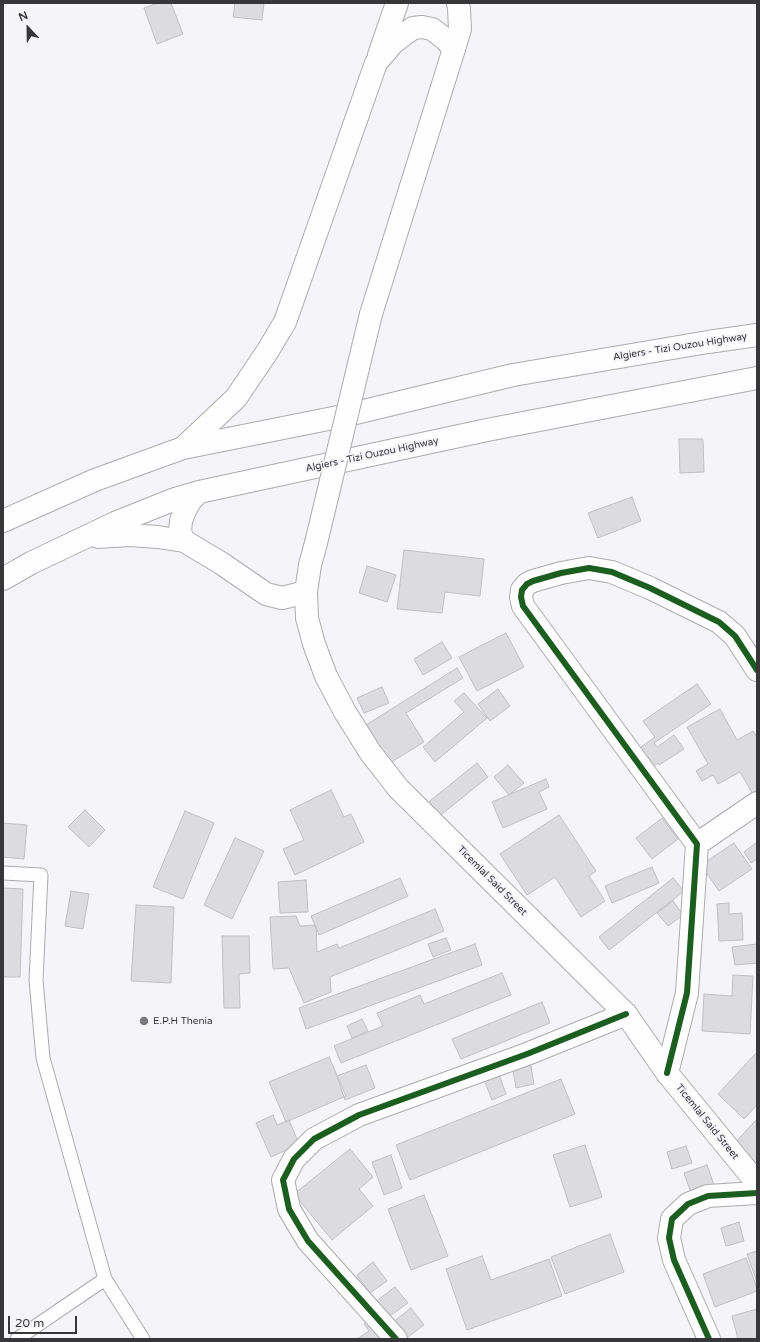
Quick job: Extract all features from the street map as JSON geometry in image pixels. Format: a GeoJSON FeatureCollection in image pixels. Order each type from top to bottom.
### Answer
{"type":"FeatureCollection","features":[{"type":"Feature","properties":{"kind":"main road"},"geometry":{"type":"LineString","coordinates":[[183,448],[236,398],[285,322],[396,3]]}},
{"type":"Feature","properties":{"kind":"main road","name":"Ticemlal Said Street"},"geometry":{"type":"LineString","coordinates":[[458,3],[460,29],[371,314],[310,565],[306,592],[307,618],[314,644],[326,676],[345,712],[370,752],[398,788],[626,1014],[667,1073],[757,1183]]}},
{"type":"Feature","properties":{"kind":"main road"},"geometry":{"type":"LineString","coordinates":[[376,63],[393,43],[413,28],[422,27],[432,29],[445,39],[454,49]]}},
{"type":"Feature","properties":{"kind":"main road","name":"Algiers - Tizi Ouzou Highway"},"geometry":{"type":"LineString","coordinates":[[3,521],[95,480],[183,448],[343,416],[513,375],[757,335]]}},
{"type":"Feature","properties":{"kind":"main road","name":"Algiers - Tizi Ouzou Highway"},"geometry":{"type":"LineString","coordinates":[[3,579],[115,523],[175,499],[199,492],[487,430],[757,378]]}},
{"type":"Feature","properties":{"kind":"main road"},"geometry":{"type":"LineString","coordinates":[[184,541],[180,532],[181,521],[191,500],[199,492]]}},
{"type":"Feature","properties":{"kind":"main road"},"geometry":{"type":"LineString","coordinates":[[77,541],[103,536],[129,535],[184,541],[221,563],[266,594],[282,598],[306,592]]}},
{"type":"Feature","properties":{"kind":"main road"},"geometry":{"type":"LineString","coordinates":[[667,1073],[687,993],[697,844],[523,606],[521,597],[522,590],[527,584],[533,581],[561,573],[588,568],[612,572],[650,588],[719,622],[735,636],[757,670]]}},
{"type":"Feature","properties":{"kind":"main road"},"geometry":{"type":"LineString","coordinates":[[697,844],[757,803]]}},
{"type":"Feature","properties":{"kind":"main road"},"geometry":{"type":"LineString","coordinates":[[396,1339],[308,1241],[289,1209],[283,1180],[294,1159],[314,1139],[359,1115],[527,1054],[626,1014]]}},
{"type":"Feature","properties":{"kind":"main road"},"geometry":{"type":"LineString","coordinates":[[709,1339],[674,1260],[668,1238],[672,1219],[688,1204],[708,1196],[757,1193]]}},
{"type":"Feature","properties":{"kind":"lane"},"geometry":{"type":"LineString","coordinates":[[3,873],[42,875],[36,980],[43,1058],[105,1279],[143,1339]]}},
{"type":"Feature","properties":{"kind":"lane"},"geometry":{"type":"LineString","coordinates":[[17,1339],[105,1279]]}},
{"type":"Feature","properties":{"kind":"building"},"geometry":{"type":"Polygon","coordinates":[[[158,3],[171,3],[183,34],[157,44],[144,8],[158,3]]]}},
{"type":"Feature","properties":{"kind":"building"},"geometry":{"type":"Polygon","coordinates":[[[235,3],[264,3],[262,20],[233,17],[235,3]]]}},
{"type":"Feature","properties":{"kind":"building"},"geometry":{"type":"Polygon","coordinates":[[[679,439],[703,439],[704,472],[680,473],[679,439]]]}},
{"type":"Feature","properties":{"kind":"building"},"geometry":{"type":"Polygon","coordinates":[[[632,497],[641,521],[598,538],[588,513],[632,497]]]}},
{"type":"Feature","properties":{"kind":"building"},"geometry":{"type":"Polygon","coordinates":[[[404,550],[484,559],[480,596],[445,592],[442,613],[397,609],[404,550]]]}},
{"type":"Feature","properties":{"kind":"building"},"geometry":{"type":"Polygon","coordinates":[[[367,566],[396,575],[387,602],[359,593],[367,566]]]}},
{"type":"Feature","properties":{"kind":"building"},"geometry":{"type":"Polygon","coordinates":[[[506,633],[524,667],[477,691],[459,657],[506,633]]]}},
{"type":"Feature","properties":{"kind":"building"},"geometry":{"type":"Polygon","coordinates":[[[442,642],[452,658],[423,675],[414,659],[442,642]]]}},
{"type":"Feature","properties":{"kind":"building"},"geometry":{"type":"Polygon","coordinates":[[[457,668],[463,678],[406,713],[424,742],[390,763],[366,725],[457,668]]]}},
{"type":"Feature","properties":{"kind":"building"},"geometry":{"type":"Polygon","coordinates":[[[697,684],[711,704],[654,743],[657,747],[674,735],[684,749],[650,769],[637,750],[655,737],[643,721],[697,684]]]}},
{"type":"Feature","properties":{"kind":"building"},"geometry":{"type":"Polygon","coordinates":[[[382,687],[389,703],[364,713],[357,698],[382,687]]]}},
{"type":"Feature","properties":{"kind":"building"},"geometry":{"type":"Polygon","coordinates":[[[498,689],[510,706],[490,721],[478,704],[498,689]]]}},
{"type":"Feature","properties":{"kind":"building"},"geometry":{"type":"Polygon","coordinates":[[[464,693],[487,718],[435,762],[423,747],[464,712],[454,701],[464,693]]]}},
{"type":"Feature","properties":{"kind":"building"},"geometry":{"type":"Polygon","coordinates":[[[720,709],[737,740],[753,731],[757,737],[757,797],[755,798],[740,772],[718,784],[713,775],[702,781],[696,771],[708,764],[687,727],[720,709]]]}},
{"type":"Feature","properties":{"kind":"building"},"geometry":{"type":"Polygon","coordinates":[[[477,763],[488,777],[437,818],[426,804],[477,763]]]}},
{"type":"Feature","properties":{"kind":"building"},"geometry":{"type":"Polygon","coordinates":[[[508,765],[524,783],[509,795],[494,777],[508,765]]]}},
{"type":"Feature","properties":{"kind":"building"},"geometry":{"type":"Polygon","coordinates":[[[546,779],[549,787],[539,792],[547,809],[503,828],[492,802],[546,779]]]}},
{"type":"Feature","properties":{"kind":"building"},"geometry":{"type":"Polygon","coordinates":[[[331,790],[344,817],[351,814],[364,842],[295,875],[283,849],[304,840],[290,810],[331,790]]]}},
{"type":"Feature","properties":{"kind":"building"},"geometry":{"type":"Polygon","coordinates":[[[85,810],[105,830],[89,847],[68,827],[85,810]]]}},
{"type":"Feature","properties":{"kind":"building"},"geometry":{"type":"Polygon","coordinates":[[[185,811],[214,823],[183,899],[153,887],[185,811]]]}},
{"type":"Feature","properties":{"kind":"building"},"geometry":{"type":"Polygon","coordinates":[[[559,815],[596,871],[589,876],[605,901],[581,917],[555,877],[527,895],[500,854],[559,815]]]}},
{"type":"Feature","properties":{"kind":"building"},"geometry":{"type":"Polygon","coordinates":[[[662,818],[678,839],[652,859],[636,838],[662,818]]]}},
{"type":"Feature","properties":{"kind":"building"},"geometry":{"type":"Polygon","coordinates":[[[3,823],[27,825],[24,859],[3,857],[3,823]]]}},
{"type":"Feature","properties":{"kind":"building"},"geometry":{"type":"Polygon","coordinates":[[[235,838],[264,851],[232,919],[204,905],[235,838]]]}},
{"type":"Feature","properties":{"kind":"building"},"geometry":{"type":"Polygon","coordinates":[[[757,842],[757,859],[751,863],[744,852],[757,842]]]}},
{"type":"Feature","properties":{"kind":"building"},"geometry":{"type":"Polygon","coordinates":[[[734,843],[752,869],[719,891],[701,865],[734,843]]]}},
{"type":"Feature","properties":{"kind":"building"},"geometry":{"type":"Polygon","coordinates":[[[652,867],[659,883],[612,903],[605,886],[652,867]]]}},
{"type":"Feature","properties":{"kind":"building"},"geometry":{"type":"Polygon","coordinates":[[[400,878],[408,896],[319,935],[311,916],[400,878]]]}},
{"type":"Feature","properties":{"kind":"building"},"geometry":{"type":"Polygon","coordinates":[[[673,878],[684,891],[609,950],[599,937],[673,878]]]}},
{"type":"Feature","properties":{"kind":"building"},"geometry":{"type":"Polygon","coordinates":[[[306,880],[308,912],[280,913],[278,882],[306,880]]]}},
{"type":"Feature","properties":{"kind":"building"},"geometry":{"type":"Polygon","coordinates":[[[3,888],[23,889],[20,977],[3,977],[3,888]]]}},
{"type":"Feature","properties":{"kind":"building"},"geometry":{"type":"Polygon","coordinates":[[[71,891],[89,894],[83,929],[65,926],[71,891]]]}},
{"type":"Feature","properties":{"kind":"building"},"geometry":{"type":"Polygon","coordinates":[[[673,901],[683,915],[668,926],[657,913],[673,901]]]}},
{"type":"Feature","properties":{"kind":"building"},"geometry":{"type":"Polygon","coordinates":[[[729,903],[729,914],[742,913],[743,940],[719,941],[717,904],[729,903]]]}},
{"type":"Feature","properties":{"kind":"building"},"geometry":{"type":"Polygon","coordinates":[[[136,905],[174,907],[171,983],[131,981],[136,905]]]}},
{"type":"Feature","properties":{"kind":"building"},"geometry":{"type":"Polygon","coordinates":[[[435,909],[444,931],[330,977],[331,992],[304,1003],[289,968],[273,969],[270,917],[296,916],[300,926],[316,925],[317,952],[337,944],[339,948],[435,909]]]}},
{"type":"Feature","properties":{"kind":"building"},"geometry":{"type":"Polygon","coordinates":[[[222,936],[249,936],[250,973],[239,974],[240,1008],[224,1008],[222,936]]]}},
{"type":"Feature","properties":{"kind":"building"},"geometry":{"type":"Polygon","coordinates":[[[446,938],[451,950],[433,957],[428,944],[446,938]]]}},
{"type":"Feature","properties":{"kind":"building"},"geometry":{"type":"Polygon","coordinates":[[[475,944],[482,965],[306,1029],[299,1008],[475,944]]]}},
{"type":"Feature","properties":{"kind":"building"},"geometry":{"type":"Polygon","coordinates":[[[757,944],[757,963],[735,965],[732,947],[757,944]]]}},
{"type":"Feature","properties":{"kind":"building"},"geometry":{"type":"Polygon","coordinates":[[[502,973],[511,995],[341,1063],[334,1046],[383,1026],[377,1013],[420,995],[424,1004],[502,973]]]}},
{"type":"Feature","properties":{"kind":"building"},"geometry":{"type":"Polygon","coordinates":[[[733,975],[753,976],[750,1034],[702,1031],[704,994],[732,996],[733,975]]]}},
{"type":"Feature","properties":{"kind":"building"},"geometry":{"type":"Polygon","coordinates":[[[542,1002],[550,1023],[461,1059],[452,1039],[542,1002]]]}},
{"type":"Feature","properties":{"kind":"building"},"geometry":{"type":"Polygon","coordinates":[[[362,1019],[368,1031],[352,1038],[347,1026],[362,1019]]]}},
{"type":"Feature","properties":{"kind":"building"},"geometry":{"type":"Polygon","coordinates":[[[757,1052],[757,1105],[744,1119],[718,1094],[757,1052]]]}},
{"type":"Feature","properties":{"kind":"building"},"geometry":{"type":"Polygon","coordinates":[[[329,1057],[346,1096],[286,1122],[269,1082],[329,1057]]]}},
{"type":"Feature","properties":{"kind":"building"},"geometry":{"type":"Polygon","coordinates":[[[530,1061],[534,1084],[516,1088],[512,1065],[530,1061]]]}},
{"type":"Feature","properties":{"kind":"building"},"geometry":{"type":"Polygon","coordinates":[[[366,1065],[375,1088],[345,1100],[337,1076],[366,1065]]]}},
{"type":"Feature","properties":{"kind":"building"},"geometry":{"type":"Polygon","coordinates":[[[497,1069],[506,1094],[492,1100],[482,1075],[497,1069]]]}},
{"type":"Feature","properties":{"kind":"building"},"geometry":{"type":"Polygon","coordinates":[[[561,1079],[575,1114],[410,1180],[396,1145],[561,1079]]]}},
{"type":"Feature","properties":{"kind":"building"},"geometry":{"type":"Polygon","coordinates":[[[273,1115],[277,1125],[289,1120],[299,1144],[271,1157],[256,1123],[273,1115]]]}},
{"type":"Feature","properties":{"kind":"building"},"geometry":{"type":"Polygon","coordinates":[[[757,1119],[757,1166],[734,1144],[757,1119]]]}},
{"type":"Feature","properties":{"kind":"building"},"geometry":{"type":"Polygon","coordinates":[[[585,1145],[602,1197],[570,1207],[553,1155],[585,1145]]]}},
{"type":"Feature","properties":{"kind":"building"},"geometry":{"type":"Polygon","coordinates":[[[686,1146],[692,1163],[672,1169],[667,1152],[686,1146]]]}},
{"type":"Feature","properties":{"kind":"building"},"geometry":{"type":"Polygon","coordinates":[[[350,1149],[373,1177],[359,1189],[373,1206],[332,1240],[294,1194],[350,1149]]]}},
{"type":"Feature","properties":{"kind":"building"},"geometry":{"type":"Polygon","coordinates":[[[391,1155],[402,1188],[384,1195],[372,1162],[391,1155]]]}},
{"type":"Feature","properties":{"kind":"building"},"geometry":{"type":"Polygon","coordinates":[[[707,1165],[715,1188],[692,1196],[684,1173],[707,1165]]]}},
{"type":"Feature","properties":{"kind":"building"},"geometry":{"type":"Polygon","coordinates":[[[424,1195],[448,1256],[411,1270],[388,1209],[424,1195]]]}},
{"type":"Feature","properties":{"kind":"building"},"geometry":{"type":"Polygon","coordinates":[[[739,1222],[744,1241],[726,1246],[721,1228],[739,1222]]]}},
{"type":"Feature","properties":{"kind":"building"},"geometry":{"type":"Polygon","coordinates":[[[610,1234],[624,1272],[565,1294],[551,1257],[610,1234]]]}},
{"type":"Feature","properties":{"kind":"building"},"geometry":{"type":"Polygon","coordinates":[[[757,1251],[757,1282],[747,1254],[757,1251]]]}},
{"type":"Feature","properties":{"kind":"building"},"geometry":{"type":"Polygon","coordinates":[[[482,1256],[491,1280],[549,1259],[562,1296],[467,1330],[446,1269],[482,1256]]]}},
{"type":"Feature","properties":{"kind":"building"},"geometry":{"type":"Polygon","coordinates":[[[746,1258],[757,1291],[715,1307],[703,1274],[746,1258]]]}},
{"type":"Feature","properties":{"kind":"building"},"geometry":{"type":"Polygon","coordinates":[[[373,1262],[387,1281],[370,1293],[357,1275],[373,1262]]]}},
{"type":"Feature","properties":{"kind":"building"},"geometry":{"type":"Polygon","coordinates":[[[395,1287],[408,1303],[387,1318],[375,1302],[395,1287]]]}},
{"type":"Feature","properties":{"kind":"building"},"geometry":{"type":"Polygon","coordinates":[[[411,1308],[424,1325],[405,1339],[392,1323],[411,1308]]]}},
{"type":"Feature","properties":{"kind":"building"},"geometry":{"type":"Polygon","coordinates":[[[757,1309],[757,1339],[738,1339],[732,1316],[757,1309]]]}},
{"type":"Feature","properties":{"kind":"building"},"geometry":{"type":"Polygon","coordinates":[[[373,1316],[392,1339],[357,1339],[369,1331],[364,1324],[373,1316]]]}},
{"type":"Feature","properties":{"kind":"cycle path"},"geometry":{"type":"LineString","coordinates":[[667,1073],[687,993],[697,844],[523,606],[521,597],[522,590],[527,584],[533,581],[561,573],[589,568],[612,572],[650,588],[719,622],[735,636],[757,670]]}},
{"type":"Feature","properties":{"kind":"cycle path"},"geometry":{"type":"LineString","coordinates":[[396,1339],[308,1241],[289,1209],[283,1180],[294,1159],[314,1139],[359,1115],[527,1054],[626,1014]]}},
{"type":"Feature","properties":{"kind":"cycle path"},"geometry":{"type":"LineString","coordinates":[[709,1339],[674,1260],[669,1238],[672,1219],[688,1204],[708,1196],[757,1193]]}},
{"type":"Feature","properties":{"kind":"place","name":"E.P.H Thenia"},"geometry":{"type":"Point","coordinates":[144,1021]}}]}
